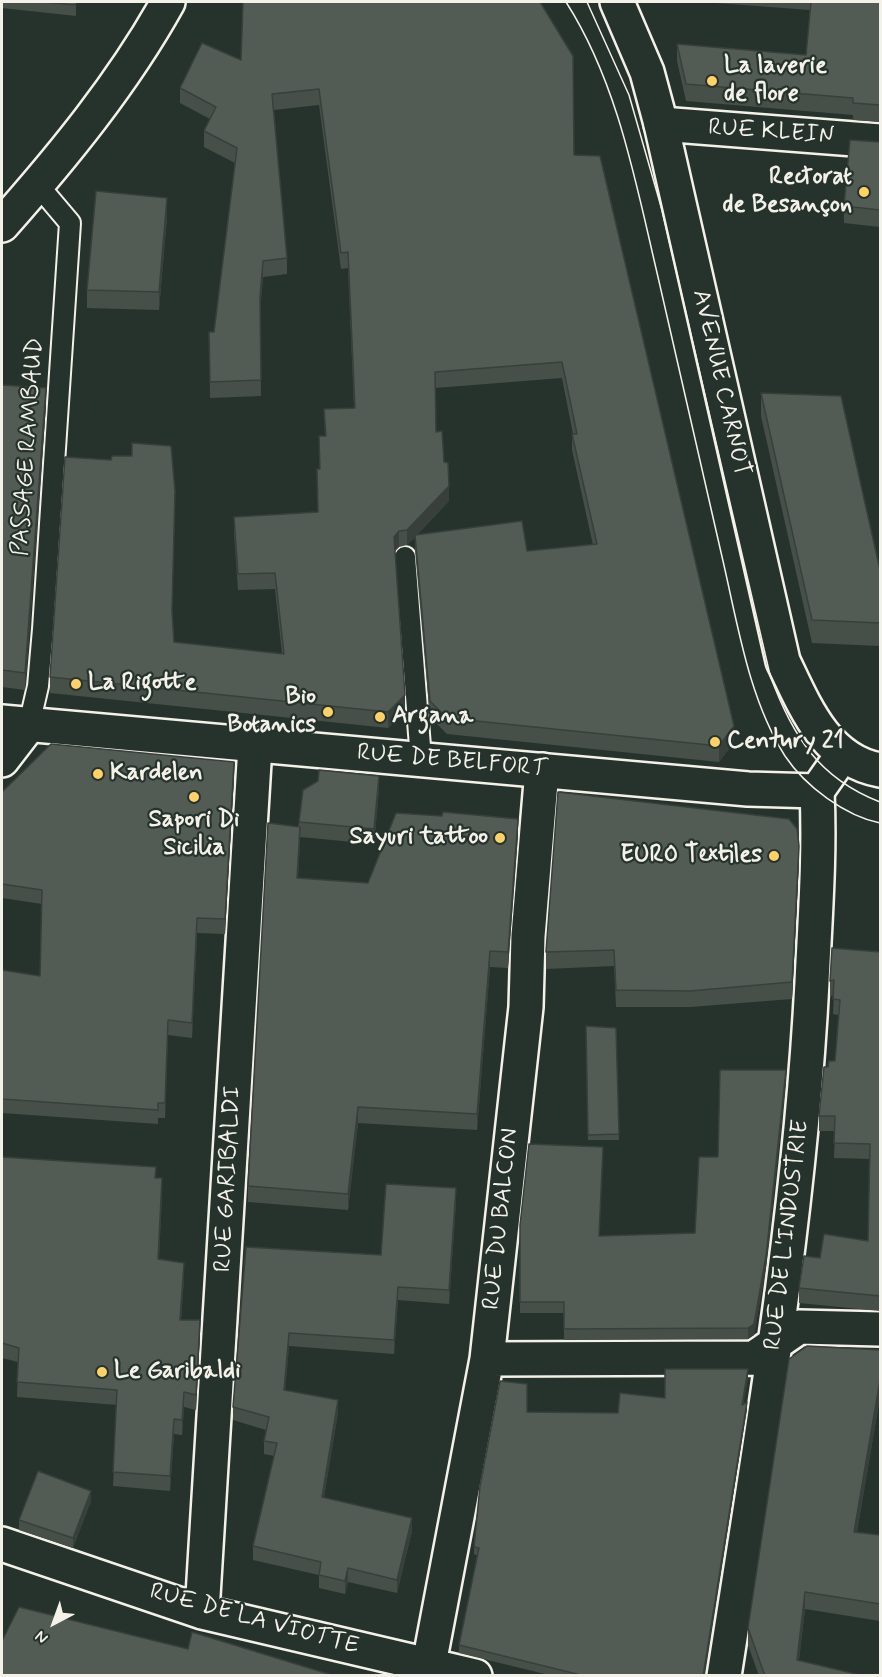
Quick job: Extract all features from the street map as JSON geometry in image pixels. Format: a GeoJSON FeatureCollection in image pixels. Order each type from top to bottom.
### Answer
{"type":"FeatureCollection","features":[{"type":"Feature","properties":{"kind":"street"},"geometry":{"type":"LineString","coordinates":[[2,225],[118,80],[168,2]]}},
{"type":"Feature","properties":{"kind":"street","name":"AVENUE CARNOT"},"geometry":{"type":"LineString","coordinates":[[617,2],[647,72],[661,124],[783,661],[814,725],[843,754]]}},
{"type":"Feature","properties":{"kind":"street","name":"RUE KLEIN"},"geometry":{"type":"LineString","coordinates":[[661,124],[880,141]]}},
{"type":"Feature","properties":{"kind":"street"},"geometry":{"type":"LineString","coordinates":[[2,760],[15,723]]}},
{"type":"Feature","properties":{"kind":"street","name":"RUE DE BELFORT"},"geometry":{"type":"LineString","coordinates":[[15,723],[748,789],[817,791]]}},
{"type":"Feature","properties":{"kind":"street","name":"RUE GARIBALDI"},"geometry":{"type":"LineString","coordinates":[[202,1612],[255,746]]}},
{"type":"Feature","properties":{"kind":"street"},"geometry":{"type":"LineString","coordinates":[[817,791],[843,754],[880,770]]}},
{"type":"Feature","properties":{"kind":"street","name":"RUE DU BALCON"},"geometry":{"type":"LineString","coordinates":[[429,1664],[487,1359],[526,1007],[528,936],[542,770]]}},
{"type":"Feature","properties":{"kind":"street","name":"RUE DE L'INDUSTRIE"},"geometry":{"type":"LineString","coordinates":[[724,1676],[776,1343],[807,1068],[819,837],[817,791]]}},
{"type":"Feature","properties":{"kind":"street"},"geometry":{"type":"LineString","coordinates":[[487,1359],[754,1358],[799,1327],[880,1329]]}},
{"type":"Feature","properties":{"kind":"street","name":"RUE DE LA VIOTTE"},"geometry":{"type":"LineString","coordinates":[[2,1544],[202,1612],[475,1676]]}},
{"type":"Feature","properties":{"kind":"lane","name":"PASSAGE RAMBAUD"},"geometry":{"type":"LineString","coordinates":[[15,723],[38,686],[70,223],[37,184]]}},
{"type":"Feature","properties":{"kind":"lane"},"geometry":{"type":"LineString","coordinates":[[405,558],[421,759]]}},
{"type":"Feature","properties":{"kind":"building"},"geometry":{"type":"Polygon","coordinates":[[[42,2],[76,2],[76,5],[42,2]]]}},
{"type":"Feature","properties":{"kind":"building"},"geometry":{"type":"Polygon","coordinates":[[[243,2],[540,2],[573,56],[574,155],[600,156],[734,726],[719,746],[447,718],[430,701],[415,535],[522,521],[527,551],[597,544],[572,434],[577,434],[562,362],[435,372],[436,432],[442,431],[444,462],[448,463],[449,486],[407,530],[399,531],[394,537],[405,695],[388,712],[50,677],[65,457],[111,460],[112,456],[132,456],[132,443],[171,446],[175,491],[172,611],[174,642],[284,654],[275,573],[238,574],[234,517],[318,512],[319,436],[326,436],[324,409],[355,408],[348,252],[341,253],[319,89],[272,94],[287,258],[263,261],[260,297],[261,380],[210,382],[209,332],[214,332],[237,148],[204,131],[216,107],[180,88],[202,43],[241,60],[243,2]]]}},
{"type":"Feature","properties":{"kind":"building"},"geometry":{"type":"Polygon","coordinates":[[[811,2],[880,2],[880,105],[853,103],[853,98],[686,84],[677,44],[806,55],[811,2]]]}},
{"type":"Feature","properties":{"kind":"building","name":"Rectorat de Besançon"},"geometry":{"type":"Polygon","coordinates":[[[850,140],[880,142],[880,210],[844,206],[850,140]]]}},
{"type":"Feature","properties":{"kind":"building"},"geometry":{"type":"Polygon","coordinates":[[[96,191],[167,198],[159,292],[87,290],[96,191]]]}},
{"type":"Feature","properties":{"kind":"building"},"geometry":{"type":"Polygon","coordinates":[[[2,385],[46,388],[25,673],[2,670],[2,385]]]}},
{"type":"Feature","properties":{"kind":"building"},"geometry":{"type":"Polygon","coordinates":[[[761,393],[841,396],[880,570],[880,623],[812,620],[761,393]]]}},
{"type":"Feature","properties":{"kind":"building"},"geometry":{"type":"Polygon","coordinates":[[[51,744],[234,762],[225,919],[197,918],[192,1023],[168,1020],[165,1103],[158,1103],[158,1110],[2,1099],[2,970],[40,976],[42,890],[2,884],[2,792],[51,744]]]}},
{"type":"Feature","properties":{"kind":"building"},"geometry":{"type":"Polygon","coordinates":[[[319,770],[379,776],[374,829],[299,822],[303,790],[318,781],[319,770]]]}},
{"type":"Feature","properties":{"kind":"building"},"geometry":{"type":"Polygon","coordinates":[[[558,792],[789,819],[797,829],[799,846],[792,982],[690,991],[616,990],[614,950],[546,952],[558,792]]]}},
{"type":"Feature","properties":{"kind":"building"},"geometry":{"type":"Polygon","coordinates":[[[443,812],[518,819],[508,952],[490,951],[477,1114],[358,1107],[348,1194],[248,1186],[268,823],[300,827],[297,878],[368,883],[396,813],[442,816],[443,812]]]}},
{"type":"Feature","properties":{"kind":"building"},"geometry":{"type":"Polygon","coordinates":[[[832,948],[880,952],[880,1296],[799,1288],[804,1256],[820,1258],[824,1234],[868,1241],[870,1144],[834,1143],[835,1116],[819,1116],[824,1067],[828,1067],[829,1061],[835,1061],[840,1000],[833,999],[834,980],[830,981],[832,948]]]}},
{"type":"Feature","properties":{"kind":"building"},"geometry":{"type":"Polygon","coordinates":[[[586,1026],[616,1028],[619,1134],[588,1135],[586,1026]]]}},
{"type":"Feature","properties":{"kind":"building"},"geometry":{"type":"Polygon","coordinates":[[[720,1070],[786,1070],[766,1256],[754,1324],[748,1328],[564,1329],[564,1302],[520,1302],[520,1225],[529,1144],[603,1147],[599,1236],[695,1233],[699,1157],[718,1157],[720,1070]]]}},
{"type":"Feature","properties":{"kind":"building"},"geometry":{"type":"Polygon","coordinates":[[[2,1157],[156,1167],[155,1178],[162,1178],[158,1259],[184,1263],[180,1320],[200,1320],[196,1395],[184,1392],[182,1420],[174,1419],[170,1476],[113,1472],[117,1390],[17,1382],[19,1348],[2,1343],[2,1157]]]}},
{"type":"Feature","properties":{"kind":"building"},"geometry":{"type":"Polygon","coordinates":[[[386,1184],[456,1188],[449,1290],[398,1287],[394,1340],[289,1333],[284,1390],[338,1400],[322,1497],[412,1518],[397,1580],[348,1568],[345,1581],[319,1575],[321,1562],[253,1546],[277,1443],[264,1441],[269,1417],[233,1407],[246,1247],[381,1255],[386,1184]]]}},
{"type":"Feature","properties":{"kind":"building"},"geometry":{"type":"Polygon","coordinates":[[[807,1346],[880,1350],[880,1380],[854,1532],[880,1535],[880,1604],[805,1592],[797,1660],[864,1676],[765,1676],[748,1628],[789,1359],[807,1346]]]}},
{"type":"Feature","properties":{"kind":"building"},"geometry":{"type":"Polygon","coordinates":[[[665,1369],[748,1369],[742,1405],[747,1402],[703,1676],[585,1676],[459,1645],[479,1548],[474,1547],[480,1486],[500,1381],[527,1384],[527,1412],[618,1413],[620,1393],[665,1398],[665,1369]]]}},
{"type":"Feature","properties":{"kind":"building"},"geometry":{"type":"Polygon","coordinates":[[[38,1471],[91,1491],[73,1538],[19,1520],[38,1471]]]}},
{"type":"Feature","properties":{"kind":"building"},"geometry":{"type":"Polygon","coordinates":[[[19,1607],[188,1649],[192,1632],[335,1676],[2,1676],[2,1641],[19,1607]]]}},
{"type":"Feature","properties":{"kind":"tram line"},"geometry":{"type":"LineString","coordinates":[[566,2],[599,66],[633,170],[746,662],[762,711],[785,756],[803,778],[840,807],[880,823]]}},
{"type":"Feature","properties":{"kind":"tram line"},"geometry":{"type":"LineString","coordinates":[[587,2],[629,95],[662,210],[770,675],[788,717],[810,752],[840,780],[858,792],[880,802]]}},
{"type":"Feature","properties":{"kind":"place","name":"La laverie de flore"},"geometry":{"type":"Point","coordinates":[712,81]}},
{"type":"Feature","properties":{"kind":"place","name":"Rectorat de Besançon"},"geometry":{"type":"Point","coordinates":[864,192]}},
{"type":"Feature","properties":{"kind":"place","name":"La Rigotte"},"geometry":{"type":"Point","coordinates":[76,684]}},
{"type":"Feature","properties":{"kind":"place","name":"Bio Botanics"},"geometry":{"type":"Point","coordinates":[328,712]}},
{"type":"Feature","properties":{"kind":"place","name":"Argana"},"geometry":{"type":"Point","coordinates":[380,717]}},
{"type":"Feature","properties":{"kind":"place","name":"Century 21"},"geometry":{"type":"Point","coordinates":[715,742]}},
{"type":"Feature","properties":{"kind":"place","name":"Kardelen"},"geometry":{"type":"Point","coordinates":[98,774]}},
{"type":"Feature","properties":{"kind":"place","name":"Sapori Di Sicilia"},"geometry":{"type":"Point","coordinates":[194,797]}},
{"type":"Feature","properties":{"kind":"place","name":"Sayuri tattoo"},"geometry":{"type":"Point","coordinates":[500,838]}},
{"type":"Feature","properties":{"kind":"place","name":"EURO Textiles"},"geometry":{"type":"Point","coordinates":[774,856]}},
{"type":"Feature","properties":{"kind":"place","name":"Le Garibaldi"},"geometry":{"type":"Point","coordinates":[102,1372]}}]}
